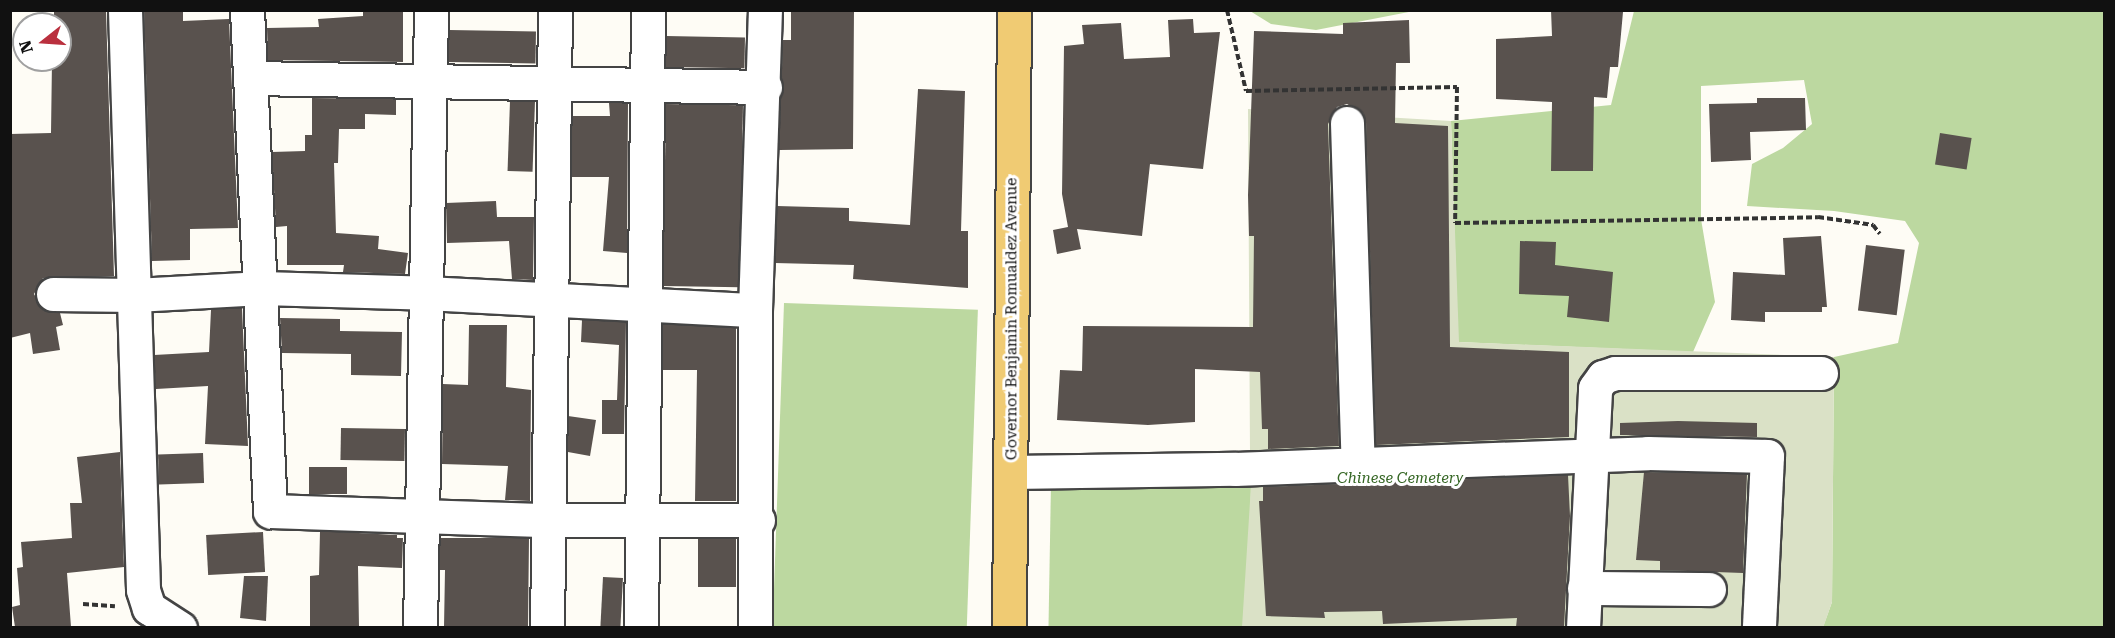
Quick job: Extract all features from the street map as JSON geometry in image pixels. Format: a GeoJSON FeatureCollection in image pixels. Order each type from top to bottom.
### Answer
{"type":"FeatureCollection","features":[{"type":"Feature","properties":{"kind":"main road","name":"Governor Benjamin Romualdez Avenue"},"geometry":{"type":"LineString","coordinates":[[1009,627],[1014,10]]}},
{"type":"Feature","properties":{"kind":"street"},"geometry":{"type":"LineString","coordinates":[[125,10],[143,590],[149,608],[180,627]]}},
{"type":"Feature","properties":{"kind":"street"},"geometry":{"type":"LineString","coordinates":[[247,10],[262,288],[270,511],[422,513],[548,520],[758,520]]}},
{"type":"Feature","properties":{"kind":"street"},"geometry":{"type":"LineString","coordinates":[[420,627],[431,10]]}},
{"type":"Feature","properties":{"kind":"street"},"geometry":{"type":"LineString","coordinates":[[548,627],[549,299],[555,10]]}},
{"type":"Feature","properties":{"kind":"street"},"geometry":{"type":"LineString","coordinates":[[641,627],[648,10]]}},
{"type":"Feature","properties":{"kind":"street"},"geometry":{"type":"LineString","coordinates":[[755,627],[758,520],[755,310],[765,87],[765,10]]}},
{"type":"Feature","properties":{"kind":"street"},"geometry":{"type":"LineString","coordinates":[[252,78],[430,83],[765,87]]}},
{"type":"Feature","properties":{"kind":"street"},"geometry":{"type":"LineString","coordinates":[[1347,123],[1358,465]]}},
{"type":"Feature","properties":{"kind":"street"},"geometry":{"type":"LineString","coordinates":[[53,294],[135,295],[262,288],[426,293],[755,310]]}},
{"type":"Feature","properties":{"kind":"street"},"geometry":{"type":"LineString","coordinates":[[1583,627],[1595,388],[1603,377],[1615,373],[1821,373]]}},
{"type":"Feature","properties":{"kind":"street"},"geometry":{"type":"LineString","coordinates":[[1011,472],[1358,465],[1592,456],[1767,456],[1759,627]]}},
{"type":"Feature","properties":{"kind":"street"},"geometry":{"type":"LineString","coordinates":[[1584,588],[1709,589]]}},
{"type":"Feature","properties":{"kind":"path"},"geometry":{"type":"LineString","coordinates":[[1227,10],[1246,91],[1457,87],[1455,223],[1818,218],[1873,225],[1880,234]]}},
{"type":"Feature","properties":{"kind":"green space"},"geometry":{"type":"Polygon","coordinates":[[[1250,11],[1414,11],[1316,30],[1271,24],[1250,11]]]}},
{"type":"Feature","properties":{"kind":"green space"},"geometry":{"type":"Polygon","coordinates":[[[1634,11],[2104,11],[2104,627],[1823,627],[1832,602],[1834,357],[1898,343],[1919,243],[1905,221],[1834,211],[1747,206],[1752,164],[1783,148],[1812,124],[1804,80],[1701,86],[1701,219],[1715,302],[1693,352],[1458,342],[1451,121],[1611,105],[1634,11]]]}},
{"type":"Feature","properties":{"kind":"green space","name":"Chinese Cemetery"},"geometry":{"type":"Polygon","coordinates":[[[1248,109],[1451,121],[1459,342],[1834,357],[1832,602],[1823,628],[1242,627],[1251,486],[1051,483],[1050,453],[1250,454],[1248,109]]]}},
{"type":"Feature","properties":{"kind":"green space"},"geometry":{"type":"Polygon","coordinates":[[[784,303],[978,310],[967,628],[773,627],[784,303]]]}},
{"type":"Feature","properties":{"kind":"green space"},"geometry":{"type":"Polygon","coordinates":[[[1051,483],[1251,486],[1248,628],[1048,628],[1051,483]]]}},
{"type":"Feature","properties":{"kind":"building"},"geometry":{"type":"Polygon","coordinates":[[[54,10],[106,10],[114,276],[43,278],[34,294],[43,310],[60,313],[63,325],[56,327],[60,350],[33,354],[30,333],[10,338],[10,134],[51,133],[52,72],[72,72],[72,12],[54,12],[54,10]]]}},
{"type":"Feature","properties":{"kind":"building"},"geometry":{"type":"Polygon","coordinates":[[[144,10],[183,10],[183,21],[229,19],[238,228],[190,229],[190,260],[152,261],[144,10]]]}},
{"type":"Feature","properties":{"kind":"building"},"geometry":{"type":"Polygon","coordinates":[[[791,10],[854,10],[853,149],[779,150],[783,40],[791,40],[791,10]]]}},
{"type":"Feature","properties":{"kind":"building"},"geometry":{"type":"Polygon","coordinates":[[[1551,10],[1623,12],[1618,67],[1610,67],[1607,98],[1594,97],[1593,171],[1551,171],[1552,102],[1496,99],[1496,39],[1552,36],[1551,10]]]}},
{"type":"Feature","properties":{"kind":"building"},"geometry":{"type":"Polygon","coordinates":[[[403,11],[403,62],[268,60],[267,28],[319,27],[318,19],[363,16],[363,12],[403,11]]]}},
{"type":"Feature","properties":{"kind":"building"},"geometry":{"type":"Polygon","coordinates":[[[1193,19],[1194,33],[1220,32],[1203,169],[1150,164],[1142,236],[1077,229],[1081,249],[1057,254],[1053,230],[1068,227],[1062,194],[1064,46],[1084,44],[1082,25],[1121,23],[1124,59],[1170,57],[1168,20],[1193,19]]]}},
{"type":"Feature","properties":{"kind":"building"},"geometry":{"type":"Polygon","coordinates":[[[1409,20],[1410,63],[1396,63],[1395,123],[1448,126],[1450,347],[1569,352],[1569,437],[1376,445],[1366,122],[1363,113],[1347,104],[1337,107],[1328,124],[1339,446],[1268,449],[1268,429],[1262,429],[1260,372],[1195,369],[1195,422],[1148,425],[1057,420],[1060,370],[1082,371],[1083,326],[1253,327],[1254,236],[1249,236],[1248,195],[1254,31],[1343,34],[1343,23],[1409,20]]]}},
{"type":"Feature","properties":{"kind":"building"},"geometry":{"type":"Polygon","coordinates":[[[449,30],[536,32],[535,64],[448,62],[449,30]]]}},
{"type":"Feature","properties":{"kind":"building"},"geometry":{"type":"Polygon","coordinates":[[[666,36],[745,37],[744,68],[665,67],[666,36]]]}},
{"type":"Feature","properties":{"kind":"building"},"geometry":{"type":"Polygon","coordinates":[[[918,89],[965,91],[961,231],[968,231],[968,288],[853,279],[854,265],[775,263],[777,206],[849,208],[849,221],[910,225],[918,89]]]}},
{"type":"Feature","properties":{"kind":"building"},"geometry":{"type":"Polygon","coordinates":[[[312,98],[396,99],[396,115],[365,114],[365,129],[339,129],[338,163],[334,163],[336,233],[379,236],[378,249],[408,253],[405,274],[343,272],[344,265],[287,265],[287,226],[276,227],[272,152],[305,151],[305,135],[312,135],[312,98]]]}},
{"type":"Feature","properties":{"kind":"building"},"geometry":{"type":"Polygon","coordinates":[[[1757,98],[1805,98],[1806,130],[1750,132],[1751,160],[1711,162],[1709,104],[1757,103],[1757,98]]]}},
{"type":"Feature","properties":{"kind":"building"},"geometry":{"type":"Polygon","coordinates":[[[510,101],[535,102],[533,172],[508,171],[510,101]]]}},
{"type":"Feature","properties":{"kind":"building"},"geometry":{"type":"Polygon","coordinates":[[[609,103],[628,103],[627,253],[603,251],[609,177],[572,177],[572,116],[610,116],[609,103]]]}},
{"type":"Feature","properties":{"kind":"building"},"geometry":{"type":"Polygon","coordinates":[[[666,104],[743,105],[740,287],[663,286],[666,104]]]}},
{"type":"Feature","properties":{"kind":"building"},"geometry":{"type":"Polygon","coordinates":[[[1940,133],[1972,138],[1967,170],[1935,165],[1940,133]]]}},
{"type":"Feature","properties":{"kind":"building"},"geometry":{"type":"Polygon","coordinates":[[[496,201],[497,217],[534,217],[533,280],[512,279],[509,241],[447,243],[446,203],[496,201]]]}},
{"type":"Feature","properties":{"kind":"building"},"geometry":{"type":"Polygon","coordinates":[[[1821,236],[1827,307],[1822,307],[1822,312],[1765,312],[1765,322],[1731,320],[1733,272],[1785,275],[1783,238],[1821,236]]]}},
{"type":"Feature","properties":{"kind":"building"},"geometry":{"type":"Polygon","coordinates":[[[1520,241],[1556,242],[1555,265],[1613,272],[1609,322],[1567,317],[1569,296],[1519,294],[1520,241]]]}},
{"type":"Feature","properties":{"kind":"building"},"geometry":{"type":"Polygon","coordinates":[[[1866,245],[1905,250],[1897,315],[1858,311],[1866,245]]]}},
{"type":"Feature","properties":{"kind":"building"},"geometry":{"type":"Polygon","coordinates":[[[242,308],[248,446],[205,444],[208,386],[156,389],[154,355],[209,352],[211,310],[242,308]]]}},
{"type":"Feature","properties":{"kind":"building"},"geometry":{"type":"Polygon","coordinates":[[[280,318],[340,319],[340,331],[402,332],[401,376],[351,375],[351,354],[282,353],[280,318]]]}},
{"type":"Feature","properties":{"kind":"building"},"geometry":{"type":"Polygon","coordinates":[[[582,320],[626,322],[624,434],[602,434],[602,400],[617,400],[619,345],[581,342],[582,320]]]}},
{"type":"Feature","properties":{"kind":"building"},"geometry":{"type":"Polygon","coordinates":[[[663,324],[736,328],[736,501],[695,501],[697,370],[663,370],[663,324]]]}},
{"type":"Feature","properties":{"kind":"building"},"geometry":{"type":"Polygon","coordinates":[[[469,325],[507,325],[506,387],[531,390],[530,501],[505,500],[508,466],[442,464],[443,384],[468,385],[469,325]]]}},
{"type":"Feature","properties":{"kind":"building"},"geometry":{"type":"Polygon","coordinates":[[[568,416],[596,420],[590,456],[568,452],[568,416]]]}},
{"type":"Feature","properties":{"kind":"building"},"geometry":{"type":"Polygon","coordinates":[[[1678,421],[1757,423],[1757,437],[1620,435],[1620,423],[1678,421]]]}},
{"type":"Feature","properties":{"kind":"building"},"geometry":{"type":"Polygon","coordinates":[[[341,428],[405,429],[404,461],[340,460],[341,428]]]}},
{"type":"Feature","properties":{"kind":"building"},"geometry":{"type":"Polygon","coordinates":[[[120,452],[124,567],[67,573],[71,627],[15,627],[12,607],[20,605],[17,568],[23,567],[21,542],[72,538],[70,503],[82,503],[77,457],[120,452]]]}},
{"type":"Feature","properties":{"kind":"building"},"geometry":{"type":"Polygon","coordinates":[[[203,453],[204,483],[159,485],[158,455],[203,453]]]}},
{"type":"Feature","properties":{"kind":"building"},"geometry":{"type":"Polygon","coordinates":[[[309,467],[347,467],[347,494],[309,494],[309,467]]]}},
{"type":"Feature","properties":{"kind":"building"},"geometry":{"type":"Polygon","coordinates":[[[1644,472],[1747,474],[1743,573],[1660,570],[1660,561],[1636,560],[1644,472]]]}},
{"type":"Feature","properties":{"kind":"building"},"geometry":{"type":"Polygon","coordinates":[[[1568,475],[1570,516],[1564,627],[1516,627],[1517,618],[1383,624],[1382,611],[1324,612],[1325,618],[1266,616],[1259,501],[1263,501],[1263,487],[1568,475]]]}},
{"type":"Feature","properties":{"kind":"building"},"geometry":{"type":"Polygon","coordinates":[[[320,531],[397,535],[397,538],[403,538],[402,568],[358,566],[359,627],[310,627],[310,576],[319,575],[320,531]]]}},
{"type":"Feature","properties":{"kind":"building"},"geometry":{"type":"Polygon","coordinates":[[[263,532],[265,572],[208,575],[206,535],[263,532]]]}},
{"type":"Feature","properties":{"kind":"building"},"geometry":{"type":"Polygon","coordinates":[[[440,538],[529,538],[528,627],[444,627],[445,570],[440,570],[440,538]]]}},
{"type":"Feature","properties":{"kind":"building"},"geometry":{"type":"Polygon","coordinates":[[[698,539],[736,539],[736,587],[698,587],[698,539]]]}},
{"type":"Feature","properties":{"kind":"building"},"geometry":{"type":"Polygon","coordinates":[[[244,576],[268,576],[266,621],[240,618],[244,576]]]}},
{"type":"Feature","properties":{"kind":"building"},"geometry":{"type":"Polygon","coordinates":[[[603,577],[623,578],[620,628],[600,627],[603,577]]]}}]}
